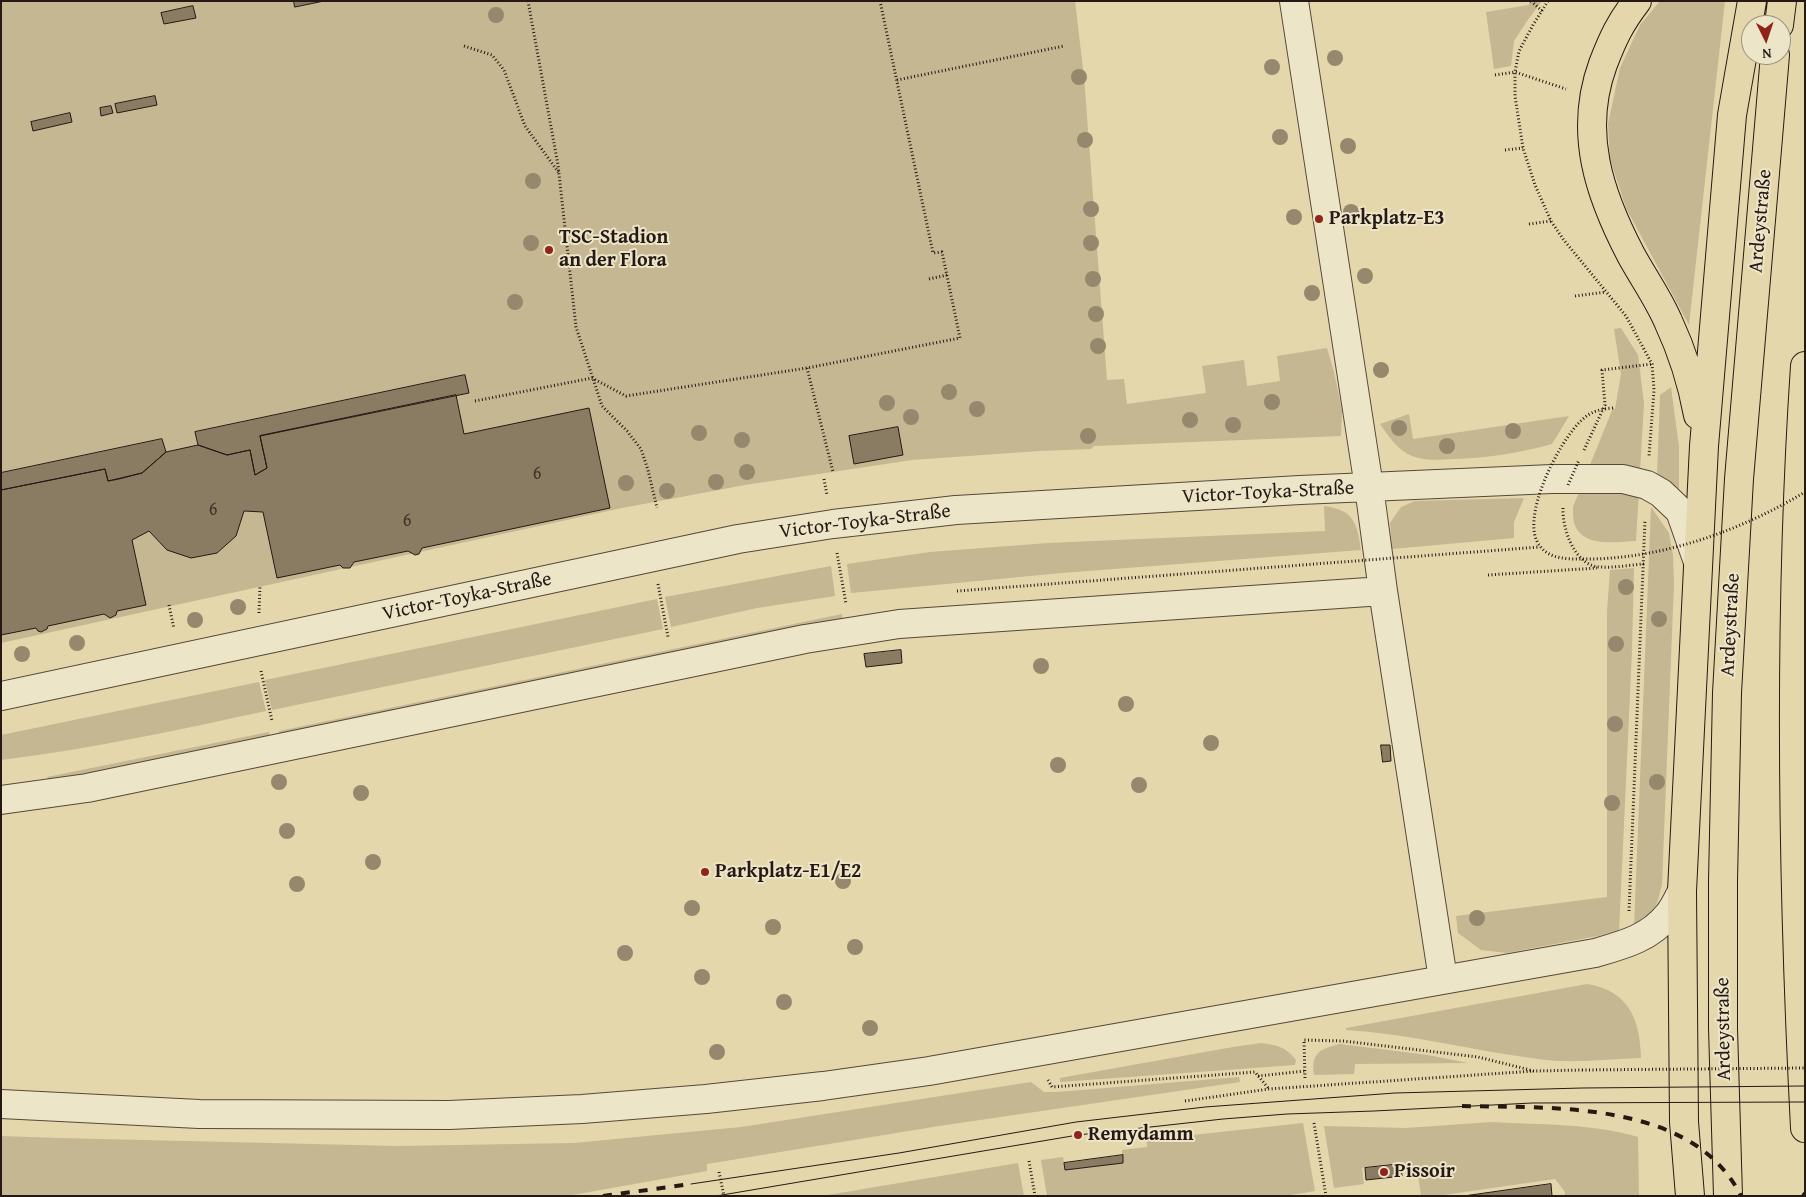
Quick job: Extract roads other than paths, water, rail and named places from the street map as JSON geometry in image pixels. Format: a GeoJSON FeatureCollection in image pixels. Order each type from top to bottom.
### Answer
{"type":"FeatureCollection","features":[{"type":"Feature","properties":{"kind":"main road"},"geometry":{"type":"LineString","coordinates":[[1637,1],[1614,34],[1583,87],[1592,107],[1592,143],[1600,181],[1612,215],[1632,256],[1668,320],[1688,368],[1704,446]]}},
{"type":"Feature","properties":{"kind":"main road"},"geometry":{"type":"LineString","coordinates":[[1682,1196],[1684,1122],[1682,891],[1704,446],[1732,115],[1752,1]]}},
{"type":"Feature","properties":{"kind":"main road"},"geometry":{"type":"LineString","coordinates":[[1780,15],[1782,1]]}},
{"type":"Feature","properties":{"kind":"main road","name":"Ardeystraße"},"geometry":{"type":"LineString","coordinates":[[1728,1196],[1723,1028],[1723,881],[1727,693],[1739,479],[1774,65]]}},
{"type":"Feature","properties":{"kind":"main road"},"geometry":{"type":"LineString","coordinates":[[1805,366],[1798,468],[1794,722],[1795,873],[1805,1128]]}},
{"type":"Feature","properties":{"kind":"main road"},"geometry":{"type":"LineString","coordinates":[[1684,1122],[1690,1196]]}},
{"type":"Feature","properties":{"kind":"street"},"geometry":{"type":"LineString","coordinates":[[1294,1],[1369,487],[1382,591],[1443,979]]}},
{"type":"Feature","properties":{"kind":"street","name":"Victor-Toyka-Straße"},"geometry":{"type":"LineString","coordinates":[[1,696],[728,541],[833,524],[956,510],[1369,487],[1552,479],[1623,479],[1647,485],[1660,493],[1680,511],[1698,562]]}},
{"type":"Feature","properties":{"kind":"street"},"geometry":{"type":"LineString","coordinates":[[1,800],[87,788],[805,639],[908,623],[1382,591]]}},
{"type":"Feature","properties":{"kind":"street"},"geometry":{"type":"LineString","coordinates":[[1,1104],[209,1114],[449,1115],[582,1109],[706,1099],[823,1086],[929,1071],[1034,1053],[1595,953],[1627,944],[1654,930],[1669,915],[1682,891]]}},
{"type":"Feature","properties":{"kind":"tram line"},"geometry":{"type":"LineString","coordinates":[[691,1184],[899,1153],[1076,1122],[1205,1107],[1395,1093],[1582,1088],[1805,1086]]}},
{"type":"Feature","properties":{"kind":"tram line"},"geometry":{"type":"LineString","coordinates":[[716,1196],[1078,1135],[1223,1119],[1287,1114],[1532,1103],[1805,1102]]}},
{"type":"Feature","properties":{"kind":"railway"},"geometry":{"type":"LineString","coordinates":[[1462,1106],[1537,1107],[1578,1110],[1618,1116],[1656,1126],[1690,1142],[1719,1165],[1741,1196]]}},
{"type":"Feature","properties":{"kind":"railway"},"geometry":{"type":"LineString","coordinates":[[603,1196],[691,1184]]}},
{"type":"Feature","properties":{"kind":"place","name":"Parkplatz-E3"},"geometry":{"type":"Point","coordinates":[1319,219]}},
{"type":"Feature","properties":{"kind":"place","name":"TSC-Stadion an der Flora"},"geometry":{"type":"Point","coordinates":[549,250]}},
{"type":"Feature","properties":{"kind":"place","name":"Parkplatz-E1/E2"},"geometry":{"type":"Point","coordinates":[705,872]}},
{"type":"Feature","properties":{"kind":"place","name":"Remydamm"},"geometry":{"type":"Point","coordinates":[1078,1135]}},
{"type":"Feature","properties":{"kind":"place","name":"Pissoir"},"geometry":{"type":"Point","coordinates":[1384,1172]}}]}
